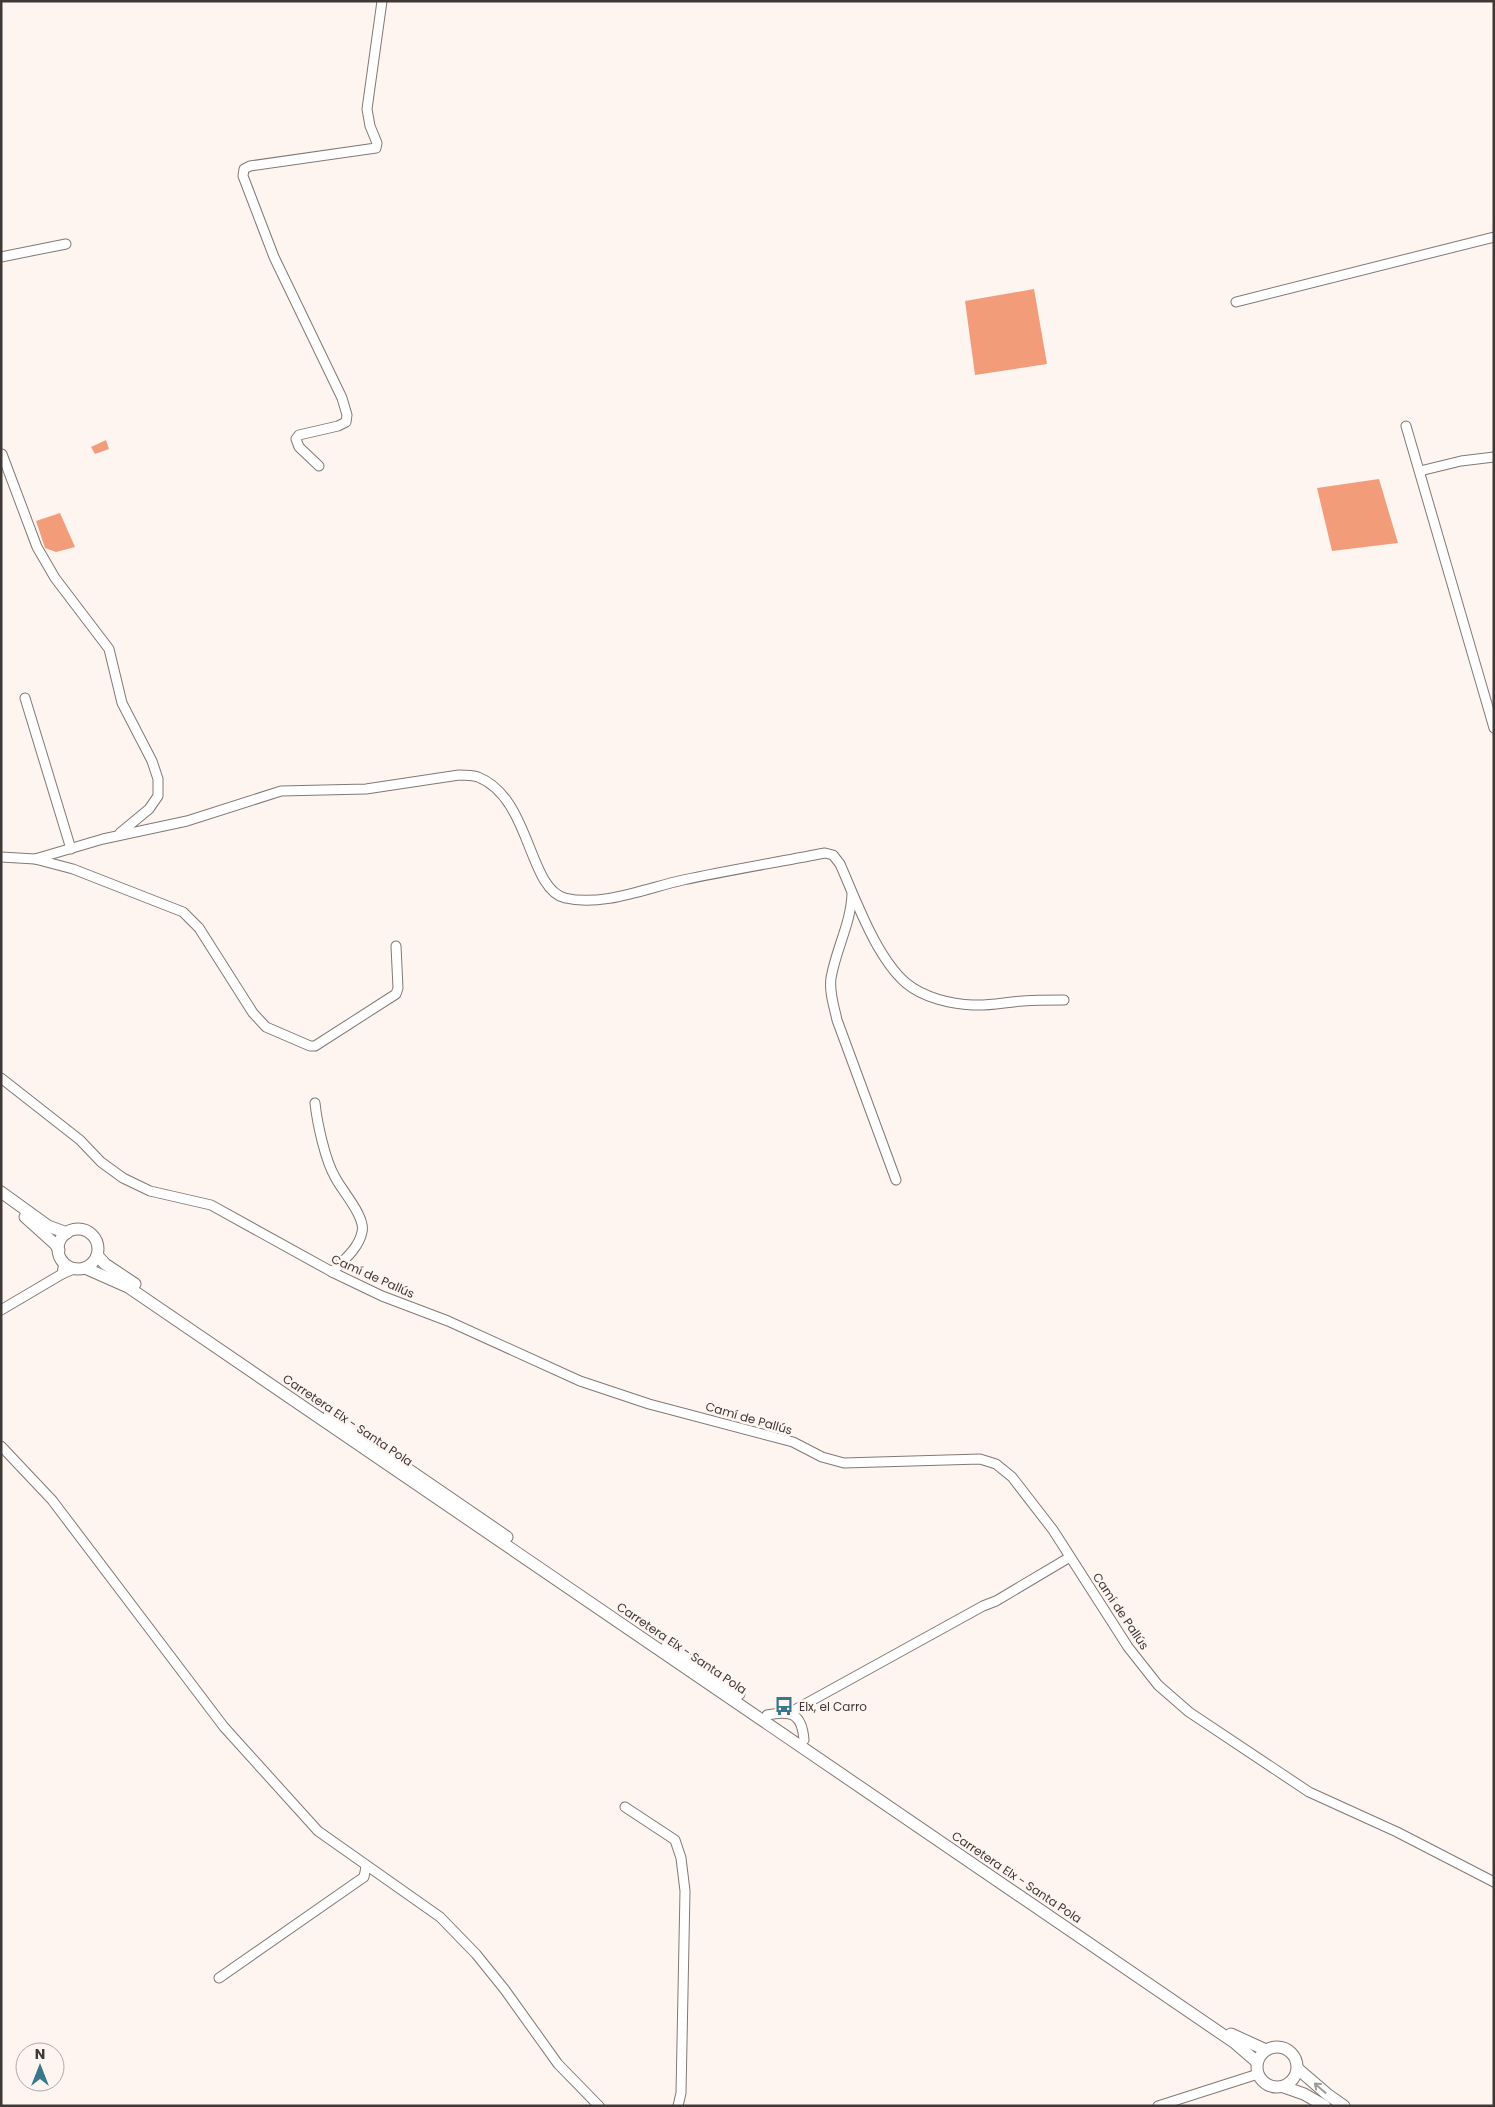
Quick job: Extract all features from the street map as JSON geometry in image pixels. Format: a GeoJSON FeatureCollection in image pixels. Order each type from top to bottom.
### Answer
{"type":"FeatureCollection","features":[{"type":"Feature","properties":{"kind":"main road"},"geometry":{"type":"LineString","coordinates":[[1,1192],[48,1226],[67,1233]]}},
{"type":"Feature","properties":{"kind":"main road"},"geometry":{"type":"LineString","coordinates":[[1,1201],[30,1220],[58,1250],[63,1268],[80,1268],[94,1260],[97,1254],[97,1242],[90,1233],[78,1229],[62,1237],[58,1250]]}},
{"type":"Feature","properties":{"kind":"main road","name":"Carretera Elx - Santa Pola"},"geometry":{"type":"LineString","coordinates":[[97,1254],[105,1264],[431,1483],[595,1598],[708,1672],[767,1715],[1230,2033],[1266,2050]]}},
{"type":"Feature","properties":{"kind":"main road","name":"Carretera Elx - Santa Pola"},"geometry":{"type":"LineString","coordinates":[[80,1268],[136,1293],[1235,2043],[1258,2068]]}},
{"type":"Feature","properties":{"kind":"main road"},"geometry":{"type":"LineString","coordinates":[[1284,2087],[1294,2080],[1298,2069],[1298,2062],[1288,2050],[1281,2047],[1266,2050],[1260,2055],[1258,2068],[1268,2086],[1284,2087],[1304,2094],[1325,2106]]}},
{"type":"Feature","properties":{"kind":"main road"},"geometry":{"type":"LineString","coordinates":[[1298,2069],[1344,2106]]}},
{"type":"Feature","properties":{"kind":"street"},"geometry":{"type":"LineString","coordinates":[[319,466],[299,447],[296,439],[299,435],[338,426],[346,422],[347,415],[338,391],[274,257],[243,176],[244,169],[250,166],[376,148],[377,143],[370,126],[367,109],[382,1]]}},
{"type":"Feature","properties":{"kind":"street"},"geometry":{"type":"LineString","coordinates":[[1236,302],[1494,237]]}},
{"type":"Feature","properties":{"kind":"street"},"geometry":{"type":"LineString","coordinates":[[1,257],[66,244]]}},
{"type":"Feature","properties":{"kind":"street"},"geometry":{"type":"LineString","coordinates":[[1406,426],[1494,728]]}},
{"type":"Feature","properties":{"kind":"street"},"geometry":{"type":"LineString","coordinates":[[2,454],[37,547],[55,578],[109,649],[122,703],[152,760],[158,779],[158,796],[149,809],[115,836]]}},
{"type":"Feature","properties":{"kind":"street"},"geometry":{"type":"LineString","coordinates":[[1420,471],[1461,461],[1494,457]]}},
{"type":"Feature","properties":{"kind":"street"},"geometry":{"type":"LineString","coordinates":[[25,698],[70,849]]}},
{"type":"Feature","properties":{"kind":"street"},"geometry":{"type":"LineString","coordinates":[[34,859],[115,836],[187,821],[281,791],[349,791],[459,775],[476,776],[492,785],[509,802],[518,817],[545,883],[552,892],[564,898],[585,900],[620,896],[680,880],[825,853],[833,855],[840,864],[887,960],[906,983],[928,996],[953,1003],[975,1005],[1064,1000]]}},
{"type":"Feature","properties":{"kind":"street"},"geometry":{"type":"LineString","coordinates":[[1,857],[34,859],[74,869],[183,912],[199,928],[253,1013],[266,1026],[310,1046],[315,1046],[396,994],[398,988],[396,946]]}},
{"type":"Feature","properties":{"kind":"street"},"geometry":{"type":"LineString","coordinates":[[852,891],[846,928],[831,978],[831,993],[837,1020],[896,1180]]}},
{"type":"Feature","properties":{"kind":"street","name":"Camí de Pallús"},"geometry":{"type":"LineString","coordinates":[[1,1078],[80,1140],[100,1162],[123,1178],[150,1191],[211,1205],[332,1272],[382,1296],[448,1321],[580,1381],[649,1404],[793,1442],[822,1457],[844,1463],[980,1459],[996,1464],[1012,1477],[1053,1530],[1128,1646],[1158,1685],[1188,1712],[1309,1792],[1398,1832],[1494,1882]]}},
{"type":"Feature","properties":{"kind":"street"},"geometry":{"type":"LineString","coordinates":[[315,1103],[317,1123],[334,1176],[361,1218],[363,1231],[354,1249],[332,1272]]}},
{"type":"Feature","properties":{"kind":"street"},"geometry":{"type":"LineString","coordinates":[[1,1310],[63,1268]]}},
{"type":"Feature","properties":{"kind":"street"},"geometry":{"type":"LineString","coordinates":[[1,1446],[63,1514],[89,1552],[141,1616],[224,1727],[318,1832],[440,1917],[487,1969],[558,2064],[599,2106]]}},
{"type":"Feature","properties":{"kind":"street"},"geometry":{"type":"LineString","coordinates":[[767,1715],[788,1713],[983,1606],[996,1601],[1070,1557]]}},
{"type":"Feature","properties":{"kind":"street"},"geometry":{"type":"LineString","coordinates":[[788,1713],[798,1718],[802,1724],[804,1740]]}},
{"type":"Feature","properties":{"kind":"street"},"geometry":{"type":"LineString","coordinates":[[625,1807],[675,1840],[681,1858],[685,1891],[681,2093],[678,2106]]}},
{"type":"Feature","properties":{"kind":"street"},"geometry":{"type":"LineString","coordinates":[[219,1978],[364,1877],[366,1867]]}},
{"type":"Feature","properties":{"kind":"street"},"geometry":{"type":"LineString","coordinates":[[1158,2106],[1258,2068]]}},
{"type":"Feature","properties":{"kind":"shaded area"},"geometry":{"type":"Polygon","coordinates":[[[1034,289],[1047,364],[975,375],[965,301],[1034,289]]]}},
{"type":"Feature","properties":{"kind":"shaded area"},"geometry":{"type":"Polygon","coordinates":[[[106,440],[109,449],[95,454],[91,447],[106,440]]]}},
{"type":"Feature","properties":{"kind":"shaded area"},"geometry":{"type":"Polygon","coordinates":[[[1379,479],[1398,543],[1332,551],[1317,488],[1379,479]]]}},
{"type":"Feature","properties":{"kind":"shaded area"},"geometry":{"type":"Polygon","coordinates":[[[60,513],[75,547],[56,552],[45,548],[36,521],[60,513]]]}},
{"type":"Feature","properties":{"kind":"place","name":"Elx, el Carro"},"geometry":{"type":"Point","coordinates":[784,1706]}}]}
